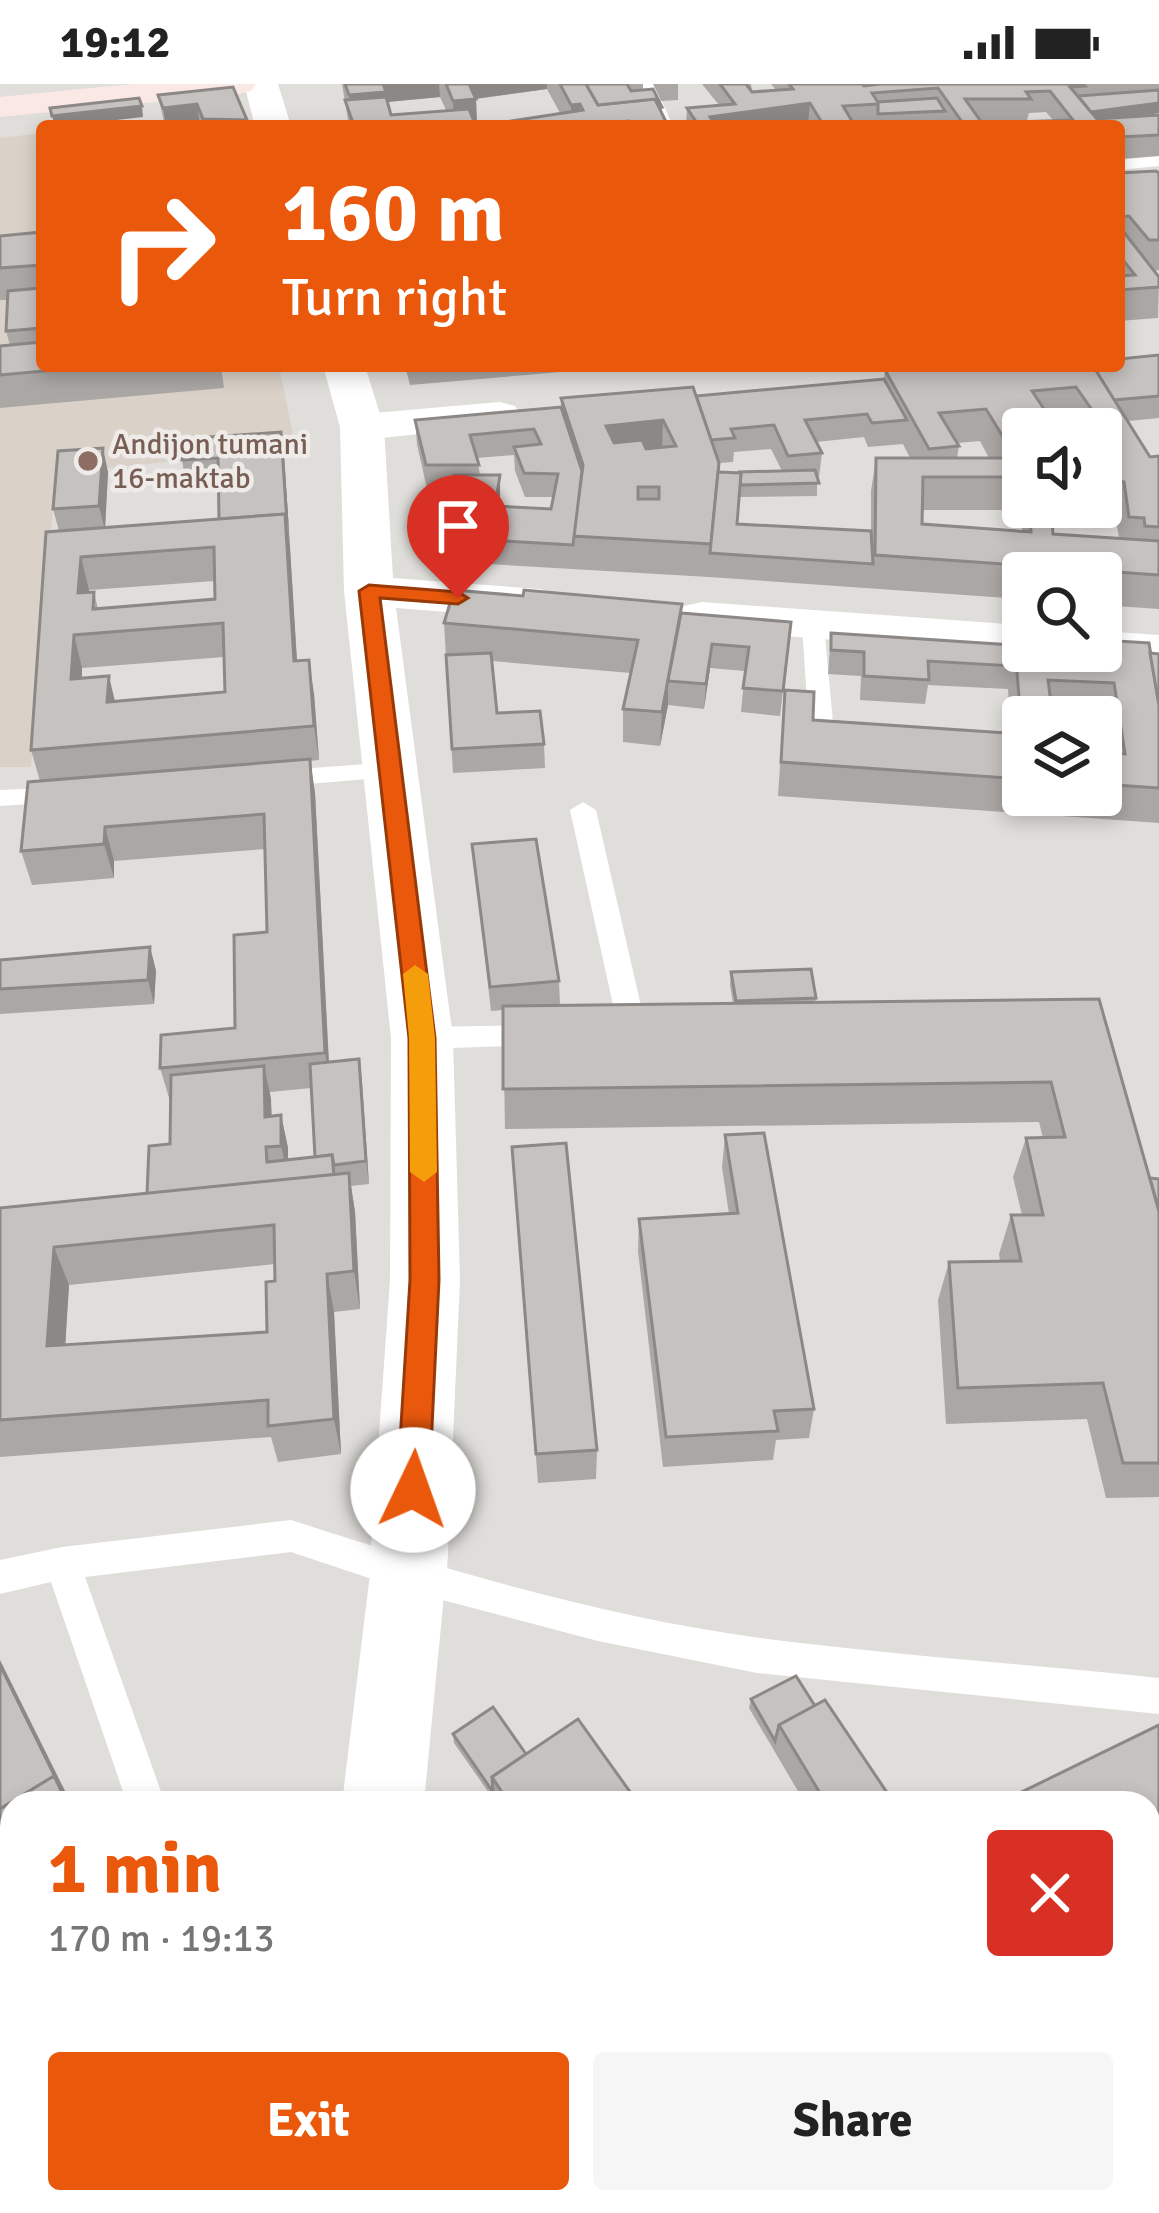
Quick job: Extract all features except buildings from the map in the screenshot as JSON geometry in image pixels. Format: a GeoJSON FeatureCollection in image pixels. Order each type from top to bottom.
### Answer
{"type":"FeatureCollection","features":[{"type":"Feature","properties":{"kind":"main road"},"geometry":{"type":"LineString","coordinates":[[0,107],[96,91],[239,84]]}},
{"type":"Feature","properties":{"kind":"street"},"geometry":{"type":"LineString","coordinates":[[261,84],[271,120]]}},
{"type":"Feature","properties":{"kind":"street"},"geometry":{"type":"LineString","coordinates":[[346,372],[362,427],[369,591],[422,1038],[425,1280],[408,1574],[384,1791]]}},
{"type":"Feature","properties":{"kind":"street"},"geometry":{"type":"LineString","coordinates":[[362,427],[549,411]]}},
{"type":"Feature","properties":{"kind":"street"},"geometry":{"type":"LineString","coordinates":[[369,591],[580,608]]}},
{"type":"Feature","properties":{"kind":"street"},"geometry":{"type":"LineString","coordinates":[[650,613],[1002,639]]}},
{"type":"Feature","properties":{"kind":"street"},"geometry":{"type":"LineString","coordinates":[[1122,647],[1159,650]]}},
{"type":"Feature","properties":{"kind":"lane"},"geometry":{"type":"LineString","coordinates":[[646,84],[662,120]]}},
{"type":"Feature","properties":{"kind":"lane"},"geometry":{"type":"LineString","coordinates":[[1125,164],[1159,161]]}},
{"type":"Feature","properties":{"kind":"lane"},"geometry":{"type":"LineString","coordinates":[[813,626],[821,730],[868,733]]}},
{"type":"Feature","properties":{"kind":"lane"},"geometry":{"type":"LineString","coordinates":[[251,781],[393,770]]}},
{"type":"Feature","properties":{"kind":"lane"},"geometry":{"type":"LineString","coordinates":[[0,798],[85,793]]}},
{"type":"Feature","properties":{"kind":"lane"},"geometry":{"type":"LineString","coordinates":[[584,810],[633,1033]]}},
{"type":"Feature","properties":{"kind":"lane"},"geometry":{"type":"LineString","coordinates":[[422,1038],[563,1034]]}},
{"type":"Feature","properties":{"kind":"lane"},"geometry":{"type":"LineString","coordinates":[[0,1577],[62,1563],[291,1536],[408,1574],[598,1624],[757,1655],[1159,1696]]}},
{"type":"Feature","properties":{"kind":"lane"},"geometry":{"type":"LineString","coordinates":[[62,1563],[142,1791]]}},
{"type":"Feature","properties":{"kind":"shaded area","name":"Andijon tumani 16-maktab"},"geometry":{"type":"Polygon","coordinates":[[[36,134],[36,372],[280,372],[296,449],[56,473],[31,767],[0,767],[0,138],[36,134]]]}},
{"type":"Feature","properties":{"kind":"slow traffic"},"geometry":{"type":"LineString","coordinates":[[415,974],[422,1038],[424,1172]]}},
{"type":"Feature","properties":{"kind":"place","name":"Andijon tumani 16-maktab"},"geometry":{"type":"Point","coordinates":[88,461]}},
{"type":"Feature","properties":{"kind":"route"},"geometry":{"type":"LineString","coordinates":[[413,1490],[425,1280],[422,1038],[369,591],[458,598]]}}]}
